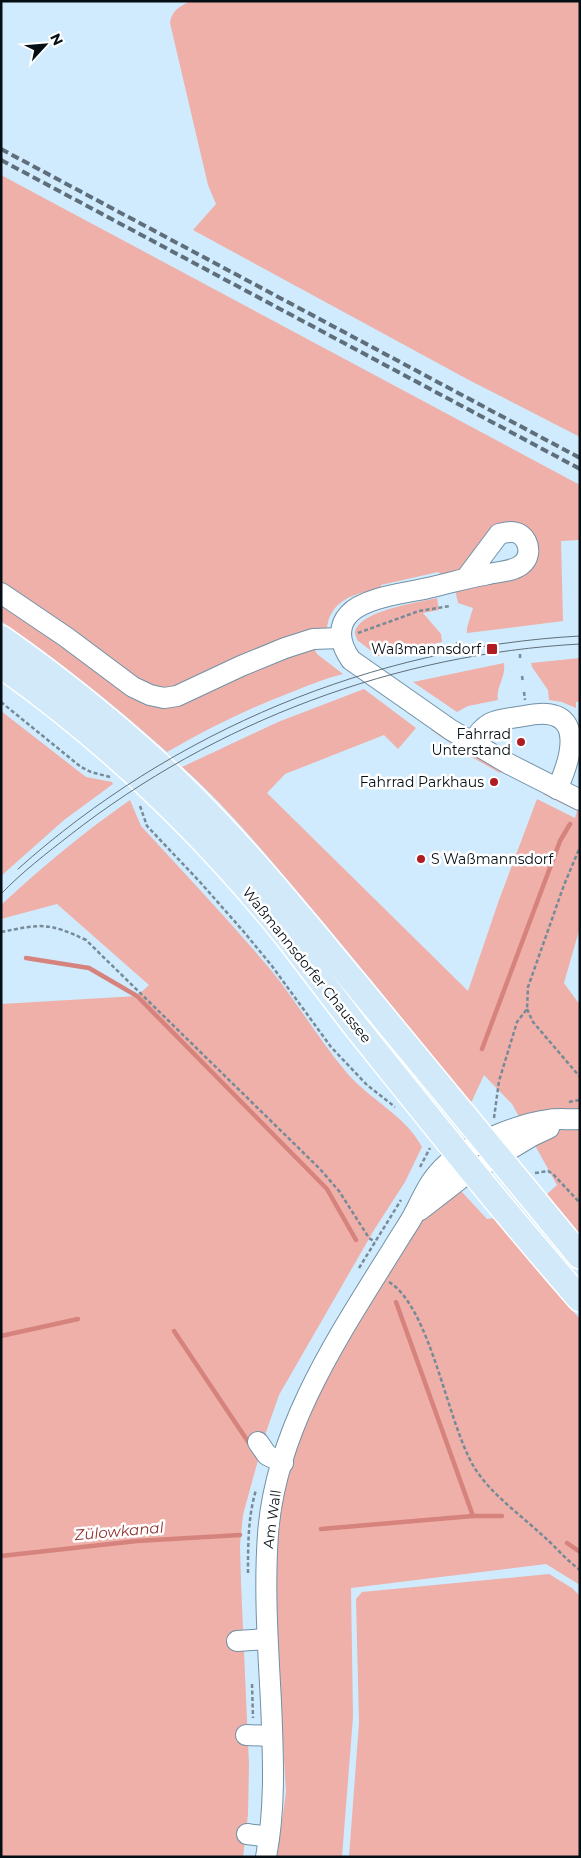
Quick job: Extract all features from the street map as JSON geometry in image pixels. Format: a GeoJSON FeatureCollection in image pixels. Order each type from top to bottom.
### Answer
{"type":"FeatureCollection","features":[{"type":"Feature","properties":{"kind":"main road","name":"Waßmannsdorfer Chaussee"},"geometry":{"type":"LineString","coordinates":[[1,638],[77,694],[133,769]]}},
{"type":"Feature","properties":{"kind":"main road","name":"Waßmannsdorfer Chaussee"},"geometry":{"type":"LineString","coordinates":[[1,665],[62,711],[133,769],[214,852],[286,935],[357,1027],[580,1299]]}},
{"type":"Feature","properties":{"kind":"main road","name":"Waßmannsdorfer Chaussee"},"geometry":{"type":"LineString","coordinates":[[155,790],[213,819],[270,881],[495,1138],[580,1256]]}},
{"type":"Feature","properties":{"kind":"street"},"geometry":{"type":"LineString","coordinates":[[466,578],[376,600],[360,606],[349,614],[343,624],[348,637],[344,650],[351,660],[433,719],[509,764],[580,800]]}},
{"type":"Feature","properties":{"kind":"street"},"geometry":{"type":"LineString","coordinates":[[1,592],[133,687],[150,695],[164,698],[177,696],[285,648],[313,639],[348,637]]}},
{"type":"Feature","properties":{"kind":"street"},"geometry":{"type":"LineString","coordinates":[[472,743],[483,727],[494,722],[548,712],[560,714],[569,722],[574,739],[572,753],[557,789]]}},
{"type":"Feature","properties":{"kind":"street","name":"Am Wall"},"geometry":{"type":"LineString","coordinates":[[266,1857],[273,1787],[258,1736],[267,1639],[266,1574],[268,1531],[283,1463],[305,1400],[318,1374],[414,1214],[441,1192],[467,1163],[495,1138],[532,1136],[574,1119]]}},
{"type":"Feature","properties":{"kind":"street"},"geometry":{"type":"LineString","coordinates":[[258,1442],[267,1455],[283,1463]]}},
{"type":"Feature","properties":{"kind":"street"},"geometry":{"type":"LineString","coordinates":[[237,1641],[267,1639]]}},
{"type":"Feature","properties":{"kind":"street"},"geometry":{"type":"LineString","coordinates":[[247,1834],[269,1837]]}},
{"type":"Feature","properties":{"kind":"path"},"geometry":{"type":"LineString","coordinates":[[348,637],[419,611],[450,606]]}},
{"type":"Feature","properties":{"kind":"path"},"geometry":{"type":"LineString","coordinates":[[520,654],[520,659]]}},
{"type":"Feature","properties":{"kind":"path"},"geometry":{"type":"LineString","coordinates":[[522,676],[523,682]]}},
{"type":"Feature","properties":{"kind":"path"},"geometry":{"type":"LineString","coordinates":[[524,692],[525,703]]}},
{"type":"Feature","properties":{"kind":"path"},"geometry":{"type":"LineString","coordinates":[[1,702],[81,767],[91,772],[133,769]]}},
{"type":"Feature","properties":{"kind":"path"},"geometry":{"type":"LineString","coordinates":[[155,790],[147,826],[244,932],[272,966],[331,1047],[367,1085],[396,1108]]}},
{"type":"Feature","properties":{"kind":"path"},"geometry":{"type":"LineString","coordinates":[[580,847],[564,885],[528,987],[527,1009],[533,1022],[580,1077]]}},
{"type":"Feature","properties":{"kind":"path"},"geometry":{"type":"LineString","coordinates":[[1,932],[35,925],[52,926],[86,940],[320,1169],[339,1191],[369,1238],[390,1253]]}},
{"type":"Feature","properties":{"kind":"path"},"geometry":{"type":"LineString","coordinates":[[495,1138],[498,1081],[517,1022],[527,1009]]}},
{"type":"Feature","properties":{"kind":"path"},"geometry":{"type":"LineString","coordinates":[[426,1143],[430,1148]]}},
{"type":"Feature","properties":{"kind":"path"},"geometry":{"type":"LineString","coordinates":[[533,1174],[548,1171],[580,1202]]}},
{"type":"Feature","properties":{"kind":"path"},"geometry":{"type":"LineString","coordinates":[[377,1275],[392,1284],[410,1303],[424,1335],[460,1438],[475,1468],[486,1483],[521,1518],[580,1570]]}},
{"type":"Feature","properties":{"kind":"path"},"geometry":{"type":"LineString","coordinates":[[248,1576],[250,1518]]}},
{"type":"Feature","properties":{"kind":"path"},"geometry":{"type":"LineString","coordinates":[[252,1678],[258,1736]]}},
{"type":"Feature","properties":{"kind":"shaded area"},"geometry":{"type":"Polygon","coordinates":[[[190,1],[580,1],[580,437],[467,379],[193,230],[216,204],[208,185],[170,23],[174,12],[190,1]]]}},
{"type":"Feature","properties":{"kind":"shaded area"},"geometry":{"type":"Polygon","coordinates":[[[1,175],[580,485],[580,540],[561,541],[563,621],[467,633],[473,608],[458,603],[455,589],[522,574],[525,527],[463,570],[444,577],[438,572],[381,585],[381,590],[354,595],[338,605],[332,612],[327,630],[182,688],[147,688],[1,587],[1,175]]]}},
{"type":"Feature","properties":{"kind":"shaded area"},"geometry":{"type":"Polygon","coordinates":[[[1,597],[153,705],[313,646],[317,654],[343,674],[260,705],[213,727],[167,752],[86,684],[1,621],[1,597]]]}},
{"type":"Feature","properties":{"kind":"shaded area"},"geometry":{"type":"Polygon","coordinates":[[[437,598],[439,610],[423,613],[441,634],[442,642],[378,656],[357,640],[355,633],[358,625],[377,613],[437,598]]]}},
{"type":"Feature","properties":{"kind":"shaded area"},"geometry":{"type":"Polygon","coordinates":[[[580,658],[580,702],[576,702],[576,708],[562,702],[549,700],[548,690],[531,663],[580,658]]]}},
{"type":"Feature","properties":{"kind":"shaded area"},"geometry":{"type":"Polygon","coordinates":[[[504,663],[504,673],[498,690],[498,700],[468,706],[457,712],[413,682],[504,663]]]}},
{"type":"Feature","properties":{"kind":"shaded area"},"geometry":{"type":"Polygon","coordinates":[[[364,689],[416,728],[398,749],[384,735],[285,774],[267,793],[468,991],[499,900],[537,799],[575,818],[577,811],[543,794],[547,792],[580,804],[580,927],[564,983],[580,1005],[580,1234],[547,1194],[557,1185],[512,1104],[484,1075],[471,1103],[265,853],[225,809],[182,767],[278,722],[364,689]]]}},
{"type":"Feature","properties":{"kind":"shaded area"},"geometry":{"type":"Polygon","coordinates":[[[1,711],[86,777],[112,782],[113,784],[64,820],[1,876],[1,711]]]}},
{"type":"Feature","properties":{"kind":"shaded area"},"geometry":{"type":"Polygon","coordinates":[[[434,728],[503,769],[500,773],[468,755],[431,730],[434,728]]]}},
{"type":"Feature","properties":{"kind":"shaded area"},"geometry":{"type":"Polygon","coordinates":[[[130,800],[141,826],[270,969],[347,1073],[356,1083],[397,1117],[415,1136],[422,1147],[405,1182],[374,1230],[279,1395],[264,1438],[243,1515],[240,1545],[249,1765],[248,1814],[243,1857],[1,1857],[1,1004],[137,996],[149,985],[57,904],[1,919],[1,905],[64,850],[130,800]]]}},
{"type":"Feature","properties":{"kind":"shaded area"},"geometry":{"type":"Polygon","coordinates":[[[461,1191],[487,1219],[495,1218],[546,1281],[580,1319],[580,1585],[546,1564],[351,1588],[353,1717],[342,1857],[277,1857],[286,1792],[274,1599],[275,1558],[284,1491],[294,1453],[326,1378],[419,1223],[444,1199],[461,1191]]]}},
{"type":"Feature","properties":{"kind":"shaded area"},"geometry":{"type":"Polygon","coordinates":[[[549,1574],[572,1588],[580,1596],[580,1857],[349,1857],[359,1723],[356,1599],[362,1592],[549,1574]]]}},
{"type":"Feature","properties":{"kind":"waterway"},"geometry":{"type":"LineString","coordinates":[[482,1049],[560,841],[570,824]]}},
{"type":"Feature","properties":{"kind":"waterway"},"geometry":{"type":"LineString","coordinates":[[26,958],[89,968],[137,996],[327,1189],[356,1240]]}},
{"type":"Feature","properties":{"kind":"waterway"},"geometry":{"type":"LineString","coordinates":[[396,1302],[473,1516]]}},
{"type":"Feature","properties":{"kind":"waterway"},"geometry":{"type":"LineString","coordinates":[[1,1336],[78,1319]]}},
{"type":"Feature","properties":{"kind":"waterway"},"geometry":{"type":"LineString","coordinates":[[174,1331],[251,1446]]}},
{"type":"Feature","properties":{"kind":"waterway","name":"Zülowkanal"},"geometry":{"type":"LineString","coordinates":[[321,1529],[473,1516],[502,1516]]}},
{"type":"Feature","properties":{"kind":"waterway","name":"Zülowkanal"},"geometry":{"type":"LineString","coordinates":[[1,1556],[137,1541],[240,1535]]}},
{"type":"Feature","properties":{"kind":"waterway","name":"Zülowkanal"},"geometry":{"type":"LineString","coordinates":[[567,1543],[580,1552]]}},
{"type":"Feature","properties":{"kind":"tram line"},"geometry":{"type":"LineString","coordinates":[[18,869],[78,820],[142,776],[209,738],[279,705],[352,678],[427,658],[503,644],[580,636]]}},
{"type":"Feature","properties":{"kind":"tram line"},"geometry":{"type":"LineString","coordinates":[[1,894],[52,849],[126,794],[185,758],[247,727],[311,700],[376,679],[443,662],[511,650],[580,644]]}},
{"type":"Feature","properties":{"kind":"railway"},"geometry":{"type":"LineString","coordinates":[[1,149],[580,458]]}},
{"type":"Feature","properties":{"kind":"railway"},"geometry":{"type":"LineString","coordinates":[[1,160],[580,469]]}},
{"type":"Feature","properties":{"kind":"place","name":"Waßmannsdorf"},"geometry":{"type":"Point","coordinates":[492,649]}},
{"type":"Feature","properties":{"kind":"place","name":"Fahrrad Unterstand"},"geometry":{"type":"Point","coordinates":[521,742]}},
{"type":"Feature","properties":{"kind":"place","name":"Fahrrad Parkhaus"},"geometry":{"type":"Point","coordinates":[494,782]}},
{"type":"Feature","properties":{"kind":"place","name":"S Waßmannsdorf"},"geometry":{"type":"Point","coordinates":[421,859]}}]}
